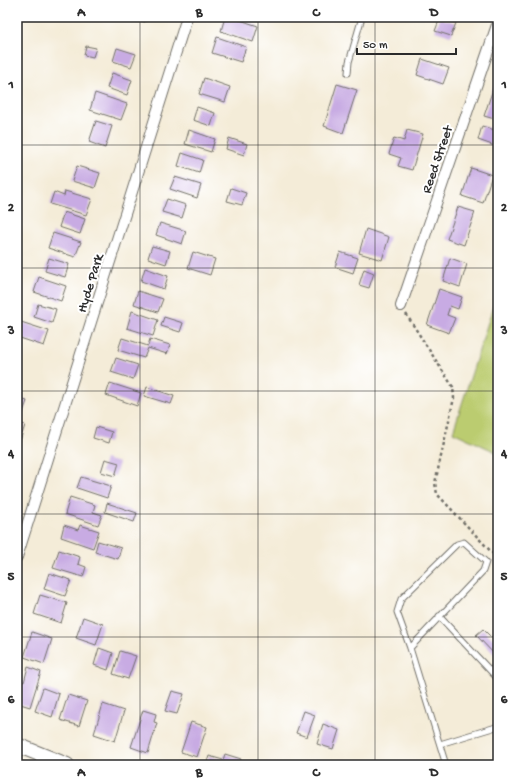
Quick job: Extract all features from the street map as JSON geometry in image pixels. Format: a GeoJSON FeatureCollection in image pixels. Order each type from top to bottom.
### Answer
{"type":"FeatureCollection","features":[{"type":"Feature","properties":{"kind":"main road"},"geometry":{"type":"LineString","coordinates":[[17,745],[67,765]]}},
{"type":"Feature","properties":{"kind":"street","name":"Hyde Park"},"geometry":{"type":"LineString","coordinates":[[17,557],[187,17]]}},
{"type":"Feature","properties":{"kind":"street","name":"Reed Street"},"geometry":{"type":"LineString","coordinates":[[401,306],[498,22]]}},
{"type":"Feature","properties":{"kind":"lane"},"geometry":{"type":"LineString","coordinates":[[348,73],[349,62],[362,17]]}},
{"type":"Feature","properties":{"kind":"lane"},"geometry":{"type":"LineString","coordinates":[[410,648],[483,571],[486,562],[464,542],[457,544],[401,599],[397,612],[410,648],[446,765]]}},
{"type":"Feature","properties":{"kind":"lane"},"geometry":{"type":"LineString","coordinates":[[439,616],[498,679]]}},
{"type":"Feature","properties":{"kind":"lane"},"geometry":{"type":"LineString","coordinates":[[440,744],[496,727],[498,728]]}},
{"type":"Feature","properties":{"kind":"path"},"geometry":{"type":"LineString","coordinates":[[401,306],[453,387],[454,398],[435,483],[437,494],[498,559]]}},
{"type":"Feature","properties":{"kind":"green space"},"geometry":{"type":"Polygon","coordinates":[[[498,291],[498,453],[453,432],[498,291]]]}},
{"type":"Feature","properties":{"kind":"building"},"geometry":{"type":"Polygon","coordinates":[[[129,17],[146,17],[145,22],[129,17]]]}},
{"type":"Feature","properties":{"kind":"building"},"geometry":{"type":"Polygon","coordinates":[[[225,17],[231,17],[258,26],[253,42],[221,31],[225,17]]]}},
{"type":"Feature","properties":{"kind":"building"},"geometry":{"type":"Polygon","coordinates":[[[440,18],[456,23],[451,36],[435,31],[440,18]]]}},
{"type":"Feature","properties":{"kind":"building"},"geometry":{"type":"Polygon","coordinates":[[[217,37],[246,47],[241,62],[212,53],[217,37]]]}},
{"type":"Feature","properties":{"kind":"building"},"geometry":{"type":"Polygon","coordinates":[[[86,46],[96,48],[93,57],[84,55],[86,46]]]}},
{"type":"Feature","properties":{"kind":"building"},"geometry":{"type":"Polygon","coordinates":[[[117,48],[136,54],[131,67],[113,61],[117,48]]]}},
{"type":"Feature","properties":{"kind":"building"},"geometry":{"type":"Polygon","coordinates":[[[422,59],[449,68],[443,84],[417,75],[422,59]]]}},
{"type":"Feature","properties":{"kind":"building"},"geometry":{"type":"Polygon","coordinates":[[[112,73],[132,80],[127,95],[107,88],[112,73]]]}},
{"type":"Feature","properties":{"kind":"building"},"geometry":{"type":"Polygon","coordinates":[[[204,78],[230,87],[225,102],[199,94],[204,78]]]}},
{"type":"Feature","properties":{"kind":"building"},"geometry":{"type":"Polygon","coordinates":[[[337,84],[357,90],[343,133],[324,126],[337,84]]]}},
{"type":"Feature","properties":{"kind":"building"},"geometry":{"type":"Polygon","coordinates":[[[494,86],[498,87],[498,120],[484,116],[494,86]]]}},
{"type":"Feature","properties":{"kind":"building"},"geometry":{"type":"Polygon","coordinates":[[[95,93],[127,104],[121,120],[90,110],[95,93]]]}},
{"type":"Feature","properties":{"kind":"building"},"geometry":{"type":"Polygon","coordinates":[[[197,107],[215,113],[211,126],[193,120],[197,107]]]}},
{"type":"Feature","properties":{"kind":"building"},"geometry":{"type":"Polygon","coordinates":[[[96,121],[112,126],[105,148],[89,142],[96,121]]]}},
{"type":"Feature","properties":{"kind":"building"},"geometry":{"type":"Polygon","coordinates":[[[482,126],[498,131],[498,147],[478,140],[482,126]]]}},
{"type":"Feature","properties":{"kind":"building"},"geometry":{"type":"Polygon","coordinates":[[[189,130],[215,139],[211,152],[185,144],[189,130]]]}},
{"type":"Feature","properties":{"kind":"building"},"geometry":{"type":"Polygon","coordinates":[[[407,130],[423,134],[412,170],[398,166],[401,158],[389,154],[394,138],[404,141],[407,130]]]}},
{"type":"Feature","properties":{"kind":"building"},"geometry":{"type":"Polygon","coordinates":[[[229,138],[247,144],[244,155],[226,149],[229,138]]]}},
{"type":"Feature","properties":{"kind":"building"},"geometry":{"type":"Polygon","coordinates":[[[182,153],[203,160],[199,173],[178,166],[182,153]]]}},
{"type":"Feature","properties":{"kind":"building"},"geometry":{"type":"Polygon","coordinates":[[[77,166],[100,173],[95,188],[72,181],[77,166]]]}},
{"type":"Feature","properties":{"kind":"building"},"geometry":{"type":"Polygon","coordinates":[[[471,168],[492,175],[483,203],[462,196],[471,168]]]}},
{"type":"Feature","properties":{"kind":"building"},"geometry":{"type":"Polygon","coordinates":[[[175,177],[201,185],[197,198],[170,189],[175,177]]]}},
{"type":"Feature","properties":{"kind":"building"},"geometry":{"type":"Polygon","coordinates":[[[231,188],[246,193],[242,205],[227,201],[231,188]]]}},
{"type":"Feature","properties":{"kind":"building"},"geometry":{"type":"Polygon","coordinates":[[[65,191],[92,199],[86,215],[50,204],[54,192],[64,196],[65,191]]]}},
{"type":"Feature","properties":{"kind":"building"},"geometry":{"type":"Polygon","coordinates":[[[167,199],[186,205],[182,218],[162,212],[167,199]]]}},
{"type":"Feature","properties":{"kind":"building"},"geometry":{"type":"Polygon","coordinates":[[[458,207],[475,212],[464,245],[447,239],[458,207]]]}},
{"type":"Feature","properties":{"kind":"building"},"geometry":{"type":"Polygon","coordinates":[[[64,212],[85,219],[80,234],[59,227],[64,212]]]}},
{"type":"Feature","properties":{"kind":"building"},"geometry":{"type":"Polygon","coordinates":[[[160,223],[186,231],[182,244],[156,235],[160,223]]]}},
{"type":"Feature","properties":{"kind":"building"},"geometry":{"type":"Polygon","coordinates":[[[366,229],[389,237],[382,260],[359,253],[366,229]]]}},
{"type":"Feature","properties":{"kind":"building"},"geometry":{"type":"Polygon","coordinates":[[[53,233],[81,242],[75,257],[48,248],[53,233]]]}},
{"type":"Feature","properties":{"kind":"building"},"geometry":{"type":"Polygon","coordinates":[[[152,246],[170,251],[166,264],[148,258],[152,246]]]}},
{"type":"Feature","properties":{"kind":"building"},"geometry":{"type":"Polygon","coordinates":[[[193,252],[215,259],[210,275],[188,268],[193,252]]]}},
{"type":"Feature","properties":{"kind":"building"},"geometry":{"type":"Polygon","coordinates":[[[340,252],[358,258],[353,273],[335,267],[340,252]]]}},
{"type":"Feature","properties":{"kind":"building"},"geometry":{"type":"Polygon","coordinates":[[[49,258],[69,264],[65,277],[45,271],[49,258]]]}},
{"type":"Feature","properties":{"kind":"building"},"geometry":{"type":"Polygon","coordinates":[[[450,258],[467,264],[460,287],[443,281],[450,258]]]}},
{"type":"Feature","properties":{"kind":"building"},"geometry":{"type":"Polygon","coordinates":[[[145,268],[168,276],[164,289],[141,281],[145,268]]]}},
{"type":"Feature","properties":{"kind":"building"},"geometry":{"type":"Polygon","coordinates":[[[364,269],[374,273],[369,288],[359,285],[364,269]]]}},
{"type":"Feature","properties":{"kind":"building"},"geometry":{"type":"Polygon","coordinates":[[[39,277],[66,286],[61,301],[34,292],[39,277]]]}},
{"type":"Feature","properties":{"kind":"building"},"geometry":{"type":"Polygon","coordinates":[[[439,289],[462,297],[458,309],[450,306],[447,315],[455,318],[449,333],[427,325],[439,289]]]}},
{"type":"Feature","properties":{"kind":"building"},"geometry":{"type":"Polygon","coordinates":[[[138,291],[163,299],[158,312],[134,304],[138,291]]]}},
{"type":"Feature","properties":{"kind":"building"},"geometry":{"type":"Polygon","coordinates":[[[38,304],[56,309],[52,323],[34,317],[38,304]]]}},
{"type":"Feature","properties":{"kind":"building"},"geometry":{"type":"Polygon","coordinates":[[[132,311],[158,320],[153,336],[127,328],[132,311]]]}},
{"type":"Feature","properties":{"kind":"building"},"geometry":{"type":"Polygon","coordinates":[[[164,317],[183,323],[180,332],[161,326],[164,317]]]}},
{"type":"Feature","properties":{"kind":"building"},"geometry":{"type":"Polygon","coordinates":[[[21,322],[49,331],[44,346],[17,337],[21,322]]]}},
{"type":"Feature","properties":{"kind":"building"},"geometry":{"type":"Polygon","coordinates":[[[122,338],[148,346],[150,339],[170,345],[167,354],[148,348],[144,358],[118,350],[122,338]]]}},
{"type":"Feature","properties":{"kind":"building"},"geometry":{"type":"Polygon","coordinates":[[[116,358],[138,365],[133,379],[111,372],[116,358]]]}},
{"type":"Feature","properties":{"kind":"building"},"geometry":{"type":"Polygon","coordinates":[[[110,383],[141,393],[137,406],[106,395],[110,383]]]}},
{"type":"Feature","properties":{"kind":"building"},"geometry":{"type":"Polygon","coordinates":[[[147,387],[174,396],[171,404],[144,396],[147,387]]]}},
{"type":"Feature","properties":{"kind":"building"},"geometry":{"type":"Polygon","coordinates":[[[17,398],[27,401],[22,415],[17,413],[17,398]]]}},
{"type":"Feature","properties":{"kind":"building"},"geometry":{"type":"Polygon","coordinates":[[[17,422],[25,425],[20,441],[17,440],[17,422]]]}},
{"type":"Feature","properties":{"kind":"building"},"geometry":{"type":"Polygon","coordinates":[[[96,427],[112,432],[109,443],[93,438],[96,427]]]}},
{"type":"Feature","properties":{"kind":"building"},"geometry":{"type":"Polygon","coordinates":[[[105,459],[119,463],[115,476],[101,472],[105,459]]]}},
{"type":"Feature","properties":{"kind":"building"},"geometry":{"type":"Polygon","coordinates":[[[81,477],[111,486],[107,498],[77,488],[81,477]]]}},
{"type":"Feature","properties":{"kind":"building"},"geometry":{"type":"Polygon","coordinates":[[[70,497],[95,505],[93,512],[102,515],[98,525],[65,514],[70,497]]]}},
{"type":"Feature","properties":{"kind":"building"},"geometry":{"type":"Polygon","coordinates":[[[107,503],[137,513],[134,522],[105,512],[107,503]]]}},
{"type":"Feature","properties":{"kind":"building"},"geometry":{"type":"Polygon","coordinates":[[[64,525],[78,530],[80,525],[99,531],[93,548],[61,537],[64,525]]]}},
{"type":"Feature","properties":{"kind":"building"},"geometry":{"type":"Polygon","coordinates":[[[98,541],[121,548],[118,559],[95,552],[98,541]]]}},
{"type":"Feature","properties":{"kind":"building"},"geometry":{"type":"Polygon","coordinates":[[[59,550],[80,557],[78,564],[86,567],[83,577],[53,568],[59,550]]]}},
{"type":"Feature","properties":{"kind":"building"},"geometry":{"type":"Polygon","coordinates":[[[49,573],[71,580],[65,596],[44,589],[49,573]]]}},
{"type":"Feature","properties":{"kind":"building"},"geometry":{"type":"Polygon","coordinates":[[[40,595],[67,603],[61,623],[34,614],[40,595]]]}},
{"type":"Feature","properties":{"kind":"building"},"geometry":{"type":"Polygon","coordinates":[[[83,617],[103,624],[96,645],[76,638],[83,617]]]}},
{"type":"Feature","properties":{"kind":"building"},"geometry":{"type":"Polygon","coordinates":[[[483,629],[494,640],[498,636],[498,658],[476,635],[483,629]]]}},
{"type":"Feature","properties":{"kind":"building"},"geometry":{"type":"Polygon","coordinates":[[[32,632],[52,639],[44,664],[24,657],[32,632]]]}},
{"type":"Feature","properties":{"kind":"building"},"geometry":{"type":"Polygon","coordinates":[[[99,648],[113,653],[108,670],[94,665],[99,648]]]}},
{"type":"Feature","properties":{"kind":"building"},"geometry":{"type":"Polygon","coordinates":[[[120,651],[136,656],[128,679],[113,674],[120,651]]]}},
{"type":"Feature","properties":{"kind":"building"},"geometry":{"type":"Polygon","coordinates":[[[28,667],[41,672],[30,707],[17,703],[18,680],[24,682],[28,667]]]}},
{"type":"Feature","properties":{"kind":"building"},"geometry":{"type":"Polygon","coordinates":[[[43,688],[59,694],[52,717],[35,711],[43,688]]]}},
{"type":"Feature","properties":{"kind":"building"},"geometry":{"type":"Polygon","coordinates":[[[172,691],[184,694],[177,714],[165,711],[172,691]]]}},
{"type":"Feature","properties":{"kind":"building"},"geometry":{"type":"Polygon","coordinates":[[[68,695],[87,701],[79,726],[60,720],[68,695]]]}},
{"type":"Feature","properties":{"kind":"building"},"geometry":{"type":"Polygon","coordinates":[[[103,704],[124,711],[115,741],[94,734],[103,704]]]}},
{"type":"Feature","properties":{"kind":"building"},"geometry":{"type":"Polygon","coordinates":[[[143,710],[156,714],[154,722],[157,723],[148,753],[131,747],[143,710]]]}},
{"type":"Feature","properties":{"kind":"building"},"geometry":{"type":"Polygon","coordinates":[[[304,711],[315,715],[307,737],[296,733],[304,711]]]}},
{"type":"Feature","properties":{"kind":"building"},"geometry":{"type":"Polygon","coordinates":[[[191,722],[207,727],[197,757],[181,752],[191,722]]]}},
{"type":"Feature","properties":{"kind":"building"},"geometry":{"type":"Polygon","coordinates":[[[323,724],[339,730],[333,749],[317,744],[323,724]]]}},
{"type":"Feature","properties":{"kind":"building"},"geometry":{"type":"Polygon","coordinates":[[[225,754],[241,759],[239,765],[206,765],[209,756],[223,760],[225,754]]]}}]}
